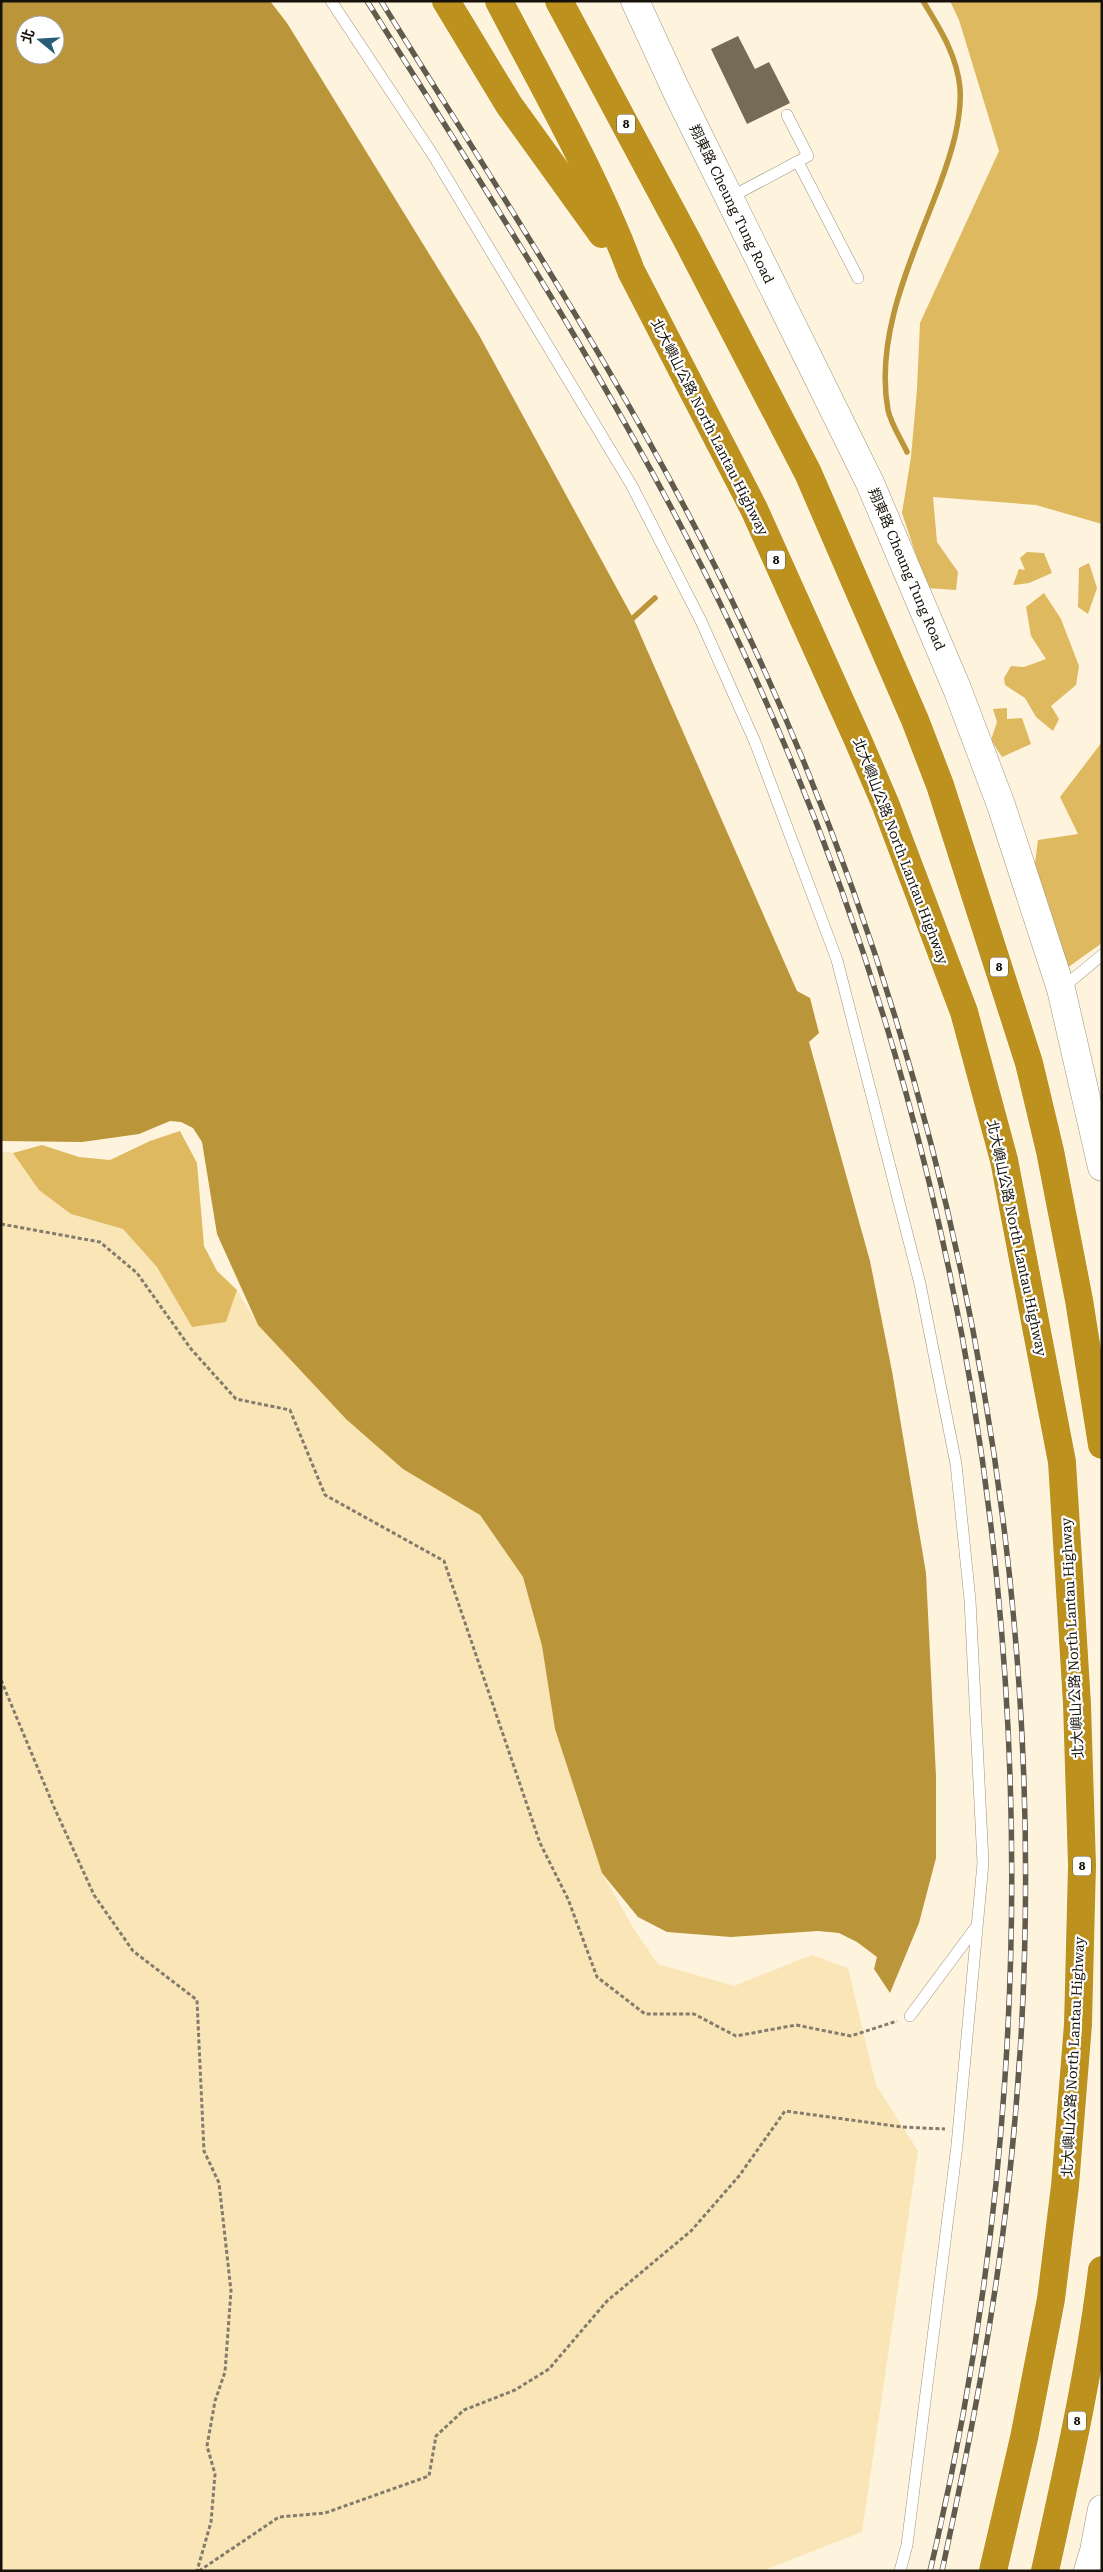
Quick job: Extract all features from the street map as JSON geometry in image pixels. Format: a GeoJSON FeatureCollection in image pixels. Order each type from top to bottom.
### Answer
{"type":"FeatureCollection","features":[{"type":"Feature","properties":{"kind":"highway"},"geometry":{"type":"LineString","coordinates":[[446,1],[509,105],[631,271]]}},
{"type":"Feature","properties":{"kind":"highway","name":"北大嶼山公路 North Lantau Highway"},"geometry":{"type":"LineString","coordinates":[[499,1],[544,87],[618,238],[631,271],[754,509],[849,720],[885,803],[964,1012],[1004,1160],[1062,1462],[1077,1704],[1082,1865],[1078,2024],[1065,2186],[1051,2299],[1024,2438],[993,2571]]}},
{"type":"Feature","properties":{"kind":"highway","name":"8"},"geometry":{"type":"LineString","coordinates":[[561,4],[808,473],[915,720],[940,785],[1018,1025],[1046,1133],[1079,1300],[1102,1445]]}},
{"type":"Feature","properties":{"kind":"highway","name":"8"},"geometry":{"type":"LineString","coordinates":[[1045,2571],[1072,2446],[1097,2313],[1102,2270]]}},
{"type":"Feature","properties":{"kind":"main road","name":"翔東路 Cheung Tung Road"},"geometry":{"type":"LineString","coordinates":[[635,1],[729,198],[870,483],[954,682],[1001,805],[1061,990],[1102,1167]]}},
{"type":"Feature","properties":{"kind":"main road"},"geometry":{"type":"LineString","coordinates":[[1088,2571],[1102,2509]]}},
{"type":"Feature","properties":{"kind":"lane"},"geometry":{"type":"LineString","coordinates":[[331,1],[433,155],[632,486],[701,621],[751,734],[837,960],[920,1284],[956,1464],[970,1600],[984,1863],[958,2130],[907,2545],[900,2571]]}},
{"type":"Feature","properties":{"kind":"lane"},"geometry":{"type":"LineString","coordinates":[[729,198],[808,156],[787,116]]}},
{"type":"Feature","properties":{"kind":"lane"},"geometry":{"type":"LineString","coordinates":[[798,162],[858,278]]}},
{"type":"Feature","properties":{"kind":"lane"},"geometry":{"type":"LineString","coordinates":[[1061,990],[1102,955]]}},
{"type":"Feature","properties":{"kind":"lane"},"geometry":{"type":"LineString","coordinates":[[910,2016],[977,1926]]}},
{"type":"Feature","properties":{"kind":"path"},"geometry":{"type":"LineString","coordinates":[[1,1224],[100,1242],[137,1273],[190,1349],[236,1399],[290,1410],[325,1495],[444,1561],[540,1843],[568,1899],[597,1977],[645,2014],[694,2014],[736,2036],[796,2025],[851,2036],[910,2016]]}},
{"type":"Feature","properties":{"kind":"path"},"geometry":{"type":"LineString","coordinates":[[1,1680],[54,1807],[94,1895],[134,1951],[197,2000],[204,2151],[219,2183],[231,2291],[225,2372],[215,2401],[207,2446],[215,2474],[211,2522],[198,2571]]}},
{"type":"Feature","properties":{"kind":"path"},"geometry":{"type":"LineString","coordinates":[[198,2571],[278,2516],[325,2513],[429,2476],[436,2436],[464,2410],[515,2390],[549,2370],[607,2301],[691,2230],[739,2176],[785,2111],[902,2126],[958,2130]]}},
{"type":"Feature","properties":{"kind":"shaded area"},"geometry":{"type":"Polygon","coordinates":[[[1,1],[270,1],[287,23],[479,335],[633,618],[797,991],[810,998],[819,1033],[809,1042],[870,1261],[892,1371],[926,1573],[936,1776],[936,1858],[919,1923],[890,1993],[874,1969],[877,1957],[857,1942],[839,1933],[818,1931],[731,1937],[667,1932],[638,1917],[602,1873],[555,1729],[542,1646],[523,1577],[480,1515],[403,1469],[346,1419],[258,1325],[217,1234],[202,1142],[193,1128],[181,1122],[170,1121],[139,1134],[82,1142],[1,1141],[1,1]]]}},
{"type":"Feature","properties":{"kind":"shaded area"},"geometry":{"type":"Polygon","coordinates":[[[950,1],[1102,1],[1102,524],[1036,505],[933,497],[937,542],[958,572],[956,590],[927,588],[902,513],[911,457],[920,323],[999,151],[959,20],[950,1]]]}},
{"type":"Feature","properties":{"kind":"shaded area"},"geometry":{"type":"Polygon","coordinates":[[[1027,552],[1044,553],[1052,573],[1029,583],[1013,585],[1019,569],[1025,570],[1020,558],[1027,552]]]}},
{"type":"Feature","properties":{"kind":"shaded area"},"geometry":{"type":"Polygon","coordinates":[[[1089,563],[1097,588],[1088,614],[1078,607],[1079,568],[1089,563]]]}},
{"type":"Feature","properties":{"kind":"shaded area"},"geometry":{"type":"Polygon","coordinates":[[[1044,593],[1061,619],[1079,666],[1076,685],[1051,706],[1059,719],[1053,731],[1036,717],[1025,698],[1005,685],[1004,678],[1011,666],[1024,667],[1046,659],[1031,636],[1026,607],[1044,593]]]}},
{"type":"Feature","properties":{"kind":"shaded area"},"geometry":{"type":"Polygon","coordinates":[[[1007,708],[1007,719],[1022,718],[1031,744],[1002,757],[991,740],[997,722],[993,709],[1007,708]]]}},
{"type":"Feature","properties":{"kind":"shaded area"},"geometry":{"type":"Polygon","coordinates":[[[1102,742],[1102,943],[1067,968],[1034,871],[1038,840],[1078,834],[1060,797],[1102,742]]]}},
{"type":"Feature","properties":{"kind":"shaded area"},"geometry":{"type":"Polygon","coordinates":[[[180,1131],[197,1163],[204,1246],[217,1271],[237,1290],[226,1322],[192,1327],[157,1267],[123,1229],[71,1214],[39,1190],[13,1153],[42,1145],[79,1157],[110,1160],[150,1141],[180,1131]]]}},
{"type":"Feature","properties":{"kind":"shaded area"},"geometry":{"type":"Polygon","coordinates":[[[1,1151],[34,1156],[71,1214],[123,1229],[157,1267],[192,1327],[226,1322],[237,1290],[258,1325],[445,1493],[480,1515],[523,1577],[542,1646],[555,1729],[602,1873],[635,1931],[658,1964],[734,1986],[812,1955],[848,1968],[876,2085],[918,2151],[862,2532],[762,2571],[1,2571],[1,1151]]]}},
{"type":"Feature","properties":{"kind":"building"},"geometry":{"type":"Polygon","coordinates":[[[738,36],[755,69],[769,62],[790,103],[747,124],[711,49],[738,36]]]}},
{"type":"Feature","properties":{"kind":"waterway"},"geometry":{"type":"LineString","coordinates":[[907,452],[888,410],[885,381],[891,324],[908,266],[952,149],[960,100],[958,76],[951,53],[923,1]]}},
{"type":"Feature","properties":{"kind":"waterway"},"geometry":{"type":"LineString","coordinates":[[633,618],[655,598]]}},
{"type":"Feature","properties":{"kind":"railway"},"geometry":{"type":"LineString","coordinates":[[367,1],[511,231],[604,386],[691,545],[731,626],[829,856],[906,1092],[962,1335],[997,1581],[1011,1830],[1005,2079],[978,2326],[930,2571]]}},
{"type":"Feature","properties":{"kind":"railway"},"geometry":{"type":"LineString","coordinates":[[381,1],[525,231],[618,386],[662,465],[744,626],[823,809],[889,998],[942,1190],[983,1385],[1010,1583],[1024,1782],[1024,1982],[1009,2181],[997,2279],[981,2377],[942,2571]]}}]}
